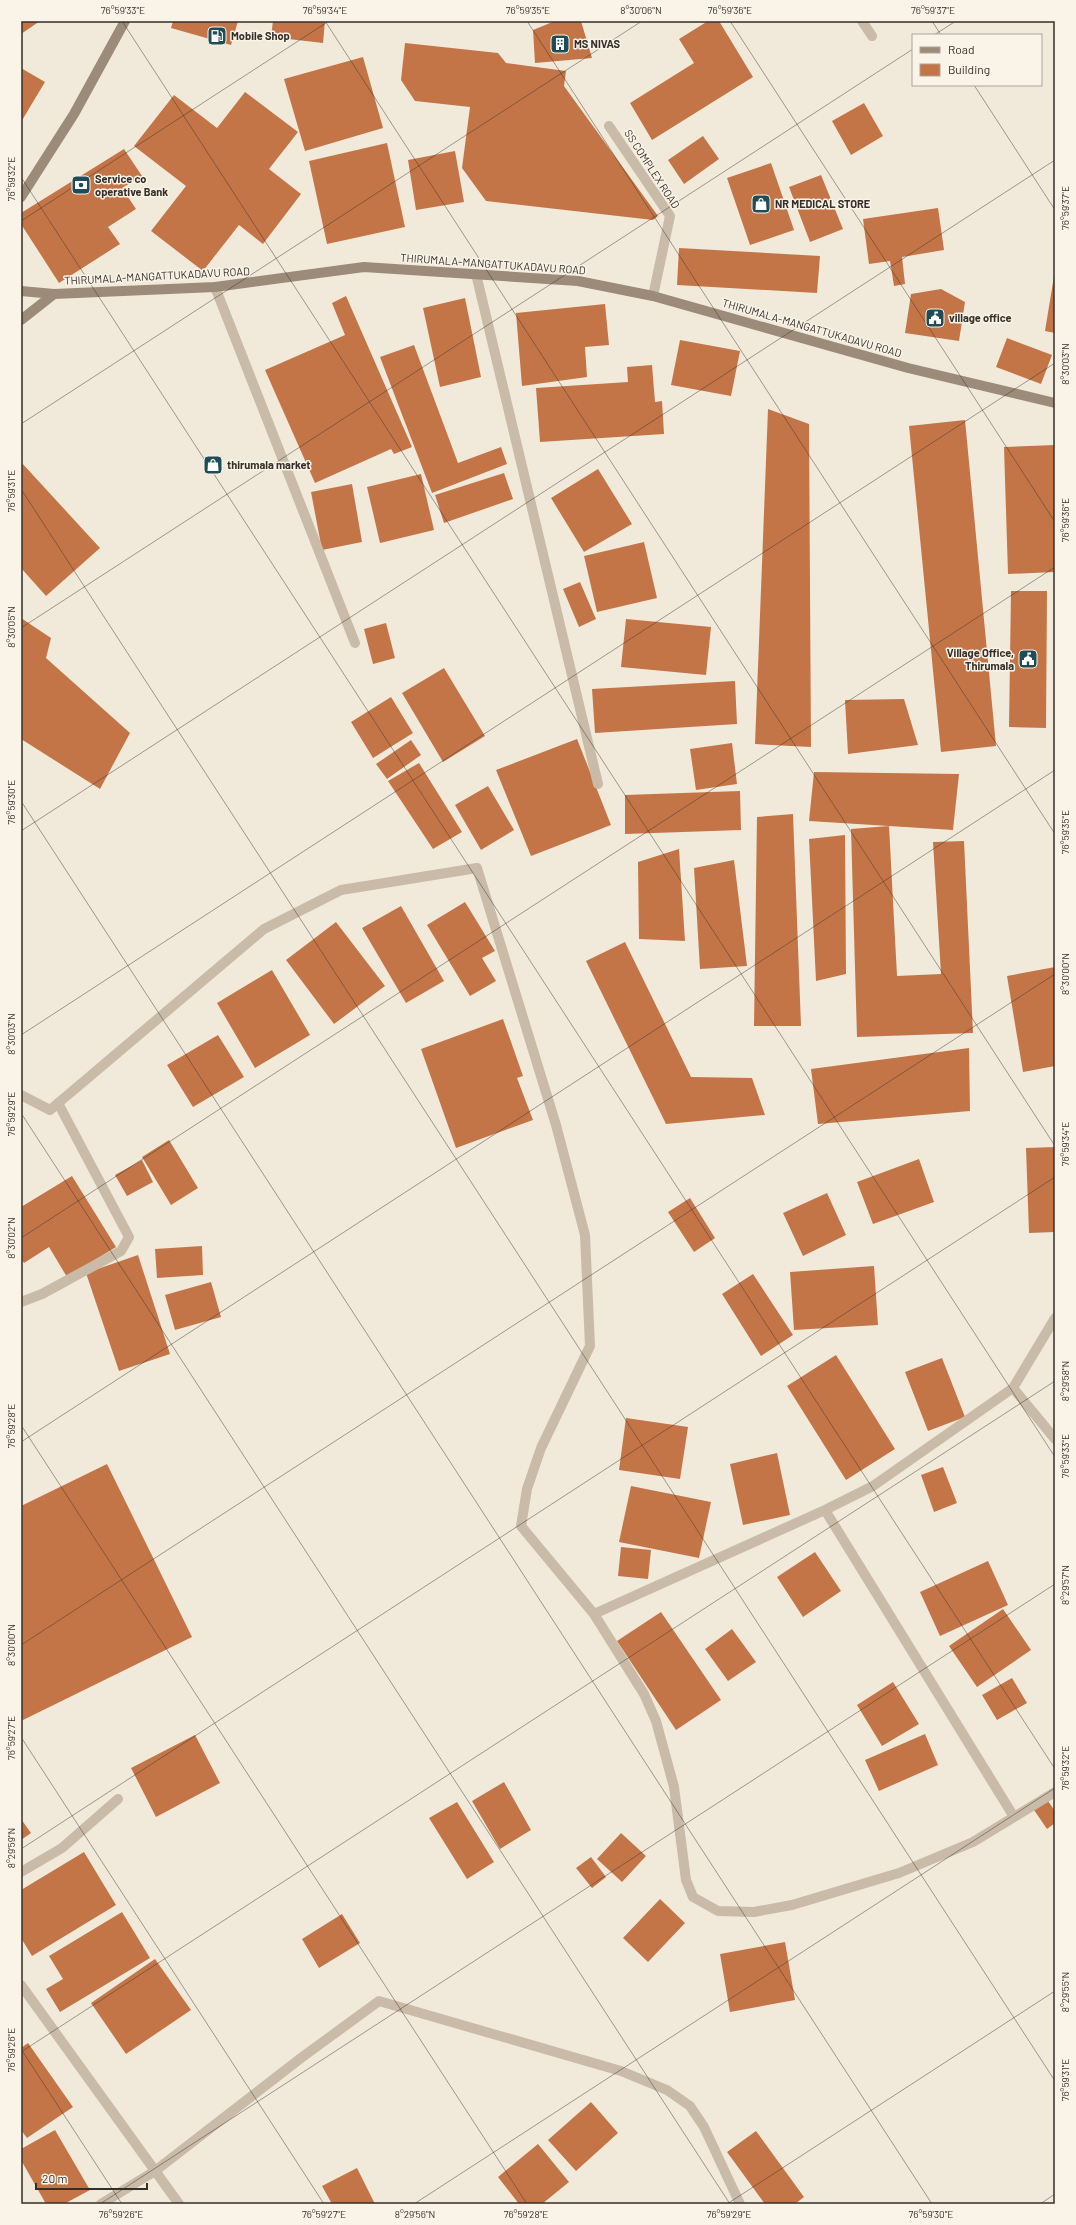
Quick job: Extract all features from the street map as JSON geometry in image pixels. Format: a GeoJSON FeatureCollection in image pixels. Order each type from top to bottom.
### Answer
{"type":"FeatureCollection","features":[{"type":"Feature","properties":{"kind":"main road"},"geometry":{"type":"LineString","coordinates":[[21,197],[74,114],[125,21]]}},
{"type":"Feature","properties":{"kind":"main road","name":"THIRUMALA-MANGATTUKADAVU ROAD"},"geometry":{"type":"LineString","coordinates":[[21,320],[54,294],[214,287],[364,267],[578,281],[653,296],[908,368],[1055,403]]}},
{"type":"Feature","properties":{"kind":"main road"},"geometry":{"type":"LineString","coordinates":[[21,291],[54,294]]}},
{"type":"Feature","properties":{"kind":"street"},"geometry":{"type":"LineString","coordinates":[[862,21],[872,36]]}},
{"type":"Feature","properties":{"kind":"street","name":"SS COMPLEX ROAD"},"geometry":{"type":"LineString","coordinates":[[609,126],[670,216],[653,296]]}},
{"type":"Feature","properties":{"kind":"street"},"geometry":{"type":"LineString","coordinates":[[476,274],[598,784]]}},
{"type":"Feature","properties":{"kind":"street"},"geometry":{"type":"LineString","coordinates":[[214,287],[355,643]]}},
{"type":"Feature","properties":{"kind":"street"},"geometry":{"type":"LineString","coordinates":[[21,1095],[50,1110],[264,929],[341,890],[477,868],[556,1125],[585,1235],[590,1346],[541,1448],[527,1489],[521,1526],[594,1614],[644,1694],[656,1721],[674,1787],[686,1880],[693,1897],[718,1911],[754,1912],[792,1905],[899,1873],[973,1842],[1055,1792]]}},
{"type":"Feature","properties":{"kind":"street"},"geometry":{"type":"LineString","coordinates":[[21,1302],[42,1294],[121,1251],[129,1237],[58,1103]]}},
{"type":"Feature","properties":{"kind":"street"},"geometry":{"type":"LineString","coordinates":[[594,1614],[825,1510],[873,1486],[1013,1388],[1055,1318]]}},
{"type":"Feature","properties":{"kind":"street"},"geometry":{"type":"LineString","coordinates":[[1013,1388],[1055,1439]]}},
{"type":"Feature","properties":{"kind":"street"},"geometry":{"type":"LineString","coordinates":[[825,1510],[1014,1817]]}},
{"type":"Feature","properties":{"kind":"street"},"geometry":{"type":"LineString","coordinates":[[21,1872],[62,1848],[118,1799]]}},
{"type":"Feature","properties":{"kind":"street"},"geometry":{"type":"LineString","coordinates":[[21,1985],[179,2204]]}},
{"type":"Feature","properties":{"kind":"street"},"geometry":{"type":"LineString","coordinates":[[101,2204],[156,2171],[301,2058],[379,2001],[621,2071],[667,2090],[690,2106],[704,2127],[740,2204]]}},
{"type":"Feature","properties":{"kind":"building"},"geometry":{"type":"Polygon","coordinates":[[[21,21],[40,21],[21,34],[21,21]]]}},
{"type":"Feature","properties":{"kind":"building","name":"Mobile Shop"},"geometry":{"type":"Polygon","coordinates":[[[173,21],[238,21],[231,45],[171,28],[173,21]]]}},
{"type":"Feature","properties":{"kind":"building"},"geometry":{"type":"Polygon","coordinates":[[[273,21],[325,21],[323,43],[271,37],[273,21]]]}},
{"type":"Feature","properties":{"kind":"building","name":"MS NIVAS"},"geometry":{"type":"Polygon","coordinates":[[[555,21],[581,21],[592,58],[535,63],[533,30],[555,21]]]}},
{"type":"Feature","properties":{"kind":"building"},"geometry":{"type":"Polygon","coordinates":[[[708,21],[719,21],[753,77],[652,140],[630,103],[694,63],[679,39],[708,21]]]}},
{"type":"Feature","properties":{"kind":"building"},"geometry":{"type":"Polygon","coordinates":[[[405,43],[498,53],[506,63],[566,71],[564,86],[658,216],[653,220],[486,201],[462,168],[470,107],[415,101],[401,80],[405,43]]]}},
{"type":"Feature","properties":{"kind":"building"},"geometry":{"type":"Polygon","coordinates":[[[363,57],[383,128],[305,151],[284,79],[363,57]]]}},
{"type":"Feature","properties":{"kind":"building"},"geometry":{"type":"Polygon","coordinates":[[[21,68],[45,82],[21,122],[21,68]]]}},
{"type":"Feature","properties":{"kind":"building"},"geometry":{"type":"Polygon","coordinates":[[[245,92],[298,132],[269,169],[301,194],[263,244],[239,225],[203,271],[151,231],[186,186],[134,146],[174,95],[217,128],[245,92]]]}},
{"type":"Feature","properties":{"kind":"building"},"geometry":{"type":"Polygon","coordinates":[[[864,103],[883,136],[851,155],[832,121],[864,103]]]}},
{"type":"Feature","properties":{"kind":"building"},"geometry":{"type":"Polygon","coordinates":[[[703,136],[719,159],[684,184],[668,160],[703,136]]]}},
{"type":"Feature","properties":{"kind":"building"},"geometry":{"type":"Polygon","coordinates":[[[387,143],[405,227],[327,244],[309,161],[387,143]]]}},
{"type":"Feature","properties":{"kind":"building"},"geometry":{"type":"Polygon","coordinates":[[[124,149],[142,176],[122,188],[136,209],[108,227],[120,244],[59,283],[21,224],[21,213],[124,149]]]}},
{"type":"Feature","properties":{"kind":"building"},"geometry":{"type":"Polygon","coordinates":[[[455,151],[464,202],[416,210],[408,160],[455,151]]]}},
{"type":"Feature","properties":{"kind":"building","name":"NR MEDICAL STORE"},"geometry":{"type":"Polygon","coordinates":[[[771,163],[794,230],[750,245],[727,178],[771,163]]]}},
{"type":"Feature","properties":{"kind":"building"},"geometry":{"type":"Polygon","coordinates":[[[821,175],[843,229],[810,242],[789,187],[821,175]]]}},
{"type":"Feature","properties":{"kind":"building"},"geometry":{"type":"Polygon","coordinates":[[[938,208],[944,250],[902,257],[905,284],[894,286],[890,261],[869,264],[863,219],[938,208]]]}},
{"type":"Feature","properties":{"kind":"building"},"geometry":{"type":"Polygon","coordinates":[[[679,248],[820,256],[817,293],[677,285],[679,248]]]}},
{"type":"Feature","properties":{"kind":"building"},"geometry":{"type":"Polygon","coordinates":[[[1055,276],[1055,333],[1045,331],[1055,276]]]}},
{"type":"Feature","properties":{"kind":"building","name":"village office"},"geometry":{"type":"Polygon","coordinates":[[[941,289],[965,302],[959,341],[905,333],[911,294],[941,289]]]}},
{"type":"Feature","properties":{"kind":"building"},"geometry":{"type":"Polygon","coordinates":[[[346,296],[412,447],[394,454],[391,449],[315,483],[265,370],[345,335],[332,303],[346,296]]]}},
{"type":"Feature","properties":{"kind":"building"},"geometry":{"type":"Polygon","coordinates":[[[465,298],[481,377],[440,387],[423,308],[465,298]]]}},
{"type":"Feature","properties":{"kind":"building"},"geometry":{"type":"Polygon","coordinates":[[[605,304],[609,345],[585,347],[587,377],[522,386],[516,313],[605,304]]]}},
{"type":"Feature","properties":{"kind":"building"},"geometry":{"type":"Polygon","coordinates":[[[1007,338],[1052,355],[1041,384],[996,367],[1007,338]]]}},
{"type":"Feature","properties":{"kind":"building"},"geometry":{"type":"Polygon","coordinates":[[[680,340],[740,351],[731,396],[671,385],[680,340]]]}},
{"type":"Feature","properties":{"kind":"building"},"geometry":{"type":"Polygon","coordinates":[[[414,345],[458,463],[501,447],[507,464],[432,493],[380,357],[414,345]]]}},
{"type":"Feature","properties":{"kind":"building"},"geometry":{"type":"Polygon","coordinates":[[[652,365],[655,402],[662,401],[664,434],[540,442],[536,388],[628,382],[627,367],[652,365]]]}},
{"type":"Feature","properties":{"kind":"building"},"geometry":{"type":"Polygon","coordinates":[[[768,409],[809,424],[811,747],[755,744],[768,409]]]}},
{"type":"Feature","properties":{"kind":"building"},"geometry":{"type":"Polygon","coordinates":[[[965,420],[996,746],[941,752],[909,426],[965,420]]]}},
{"type":"Feature","properties":{"kind":"building"},"geometry":{"type":"Polygon","coordinates":[[[1055,445],[1055,572],[1008,574],[1004,447],[1055,445]]]}},
{"type":"Feature","properties":{"kind":"building"},"geometry":{"type":"Polygon","coordinates":[[[21,462],[100,548],[46,596],[21,568],[21,462]]]}},
{"type":"Feature","properties":{"kind":"building"},"geometry":{"type":"Polygon","coordinates":[[[598,469],[632,524],[584,552],[551,498],[598,469]]]}},
{"type":"Feature","properties":{"kind":"building"},"geometry":{"type":"Polygon","coordinates":[[[504,473],[513,499],[444,523],[435,495],[504,473]]]}},
{"type":"Feature","properties":{"kind":"building"},"geometry":{"type":"Polygon","coordinates":[[[421,474],[434,530],[380,543],[367,487],[421,474]]]}},
{"type":"Feature","properties":{"kind":"building"},"geometry":{"type":"Polygon","coordinates":[[[352,484],[362,542],[322,550],[311,492],[352,484]]]}},
{"type":"Feature","properties":{"kind":"building"},"geometry":{"type":"Polygon","coordinates":[[[644,542],[657,598],[597,612],[584,556],[644,542]]]}},
{"type":"Feature","properties":{"kind":"building"},"geometry":{"type":"Polygon","coordinates":[[[580,582],[596,619],[579,627],[563,589],[580,582]]]}},
{"type":"Feature","properties":{"kind":"building","name":"Village Office, Thirumala"},"geometry":{"type":"Polygon","coordinates":[[[1011,591],[1047,591],[1046,728],[1009,727],[1011,591]]]}},
{"type":"Feature","properties":{"kind":"building"},"geometry":{"type":"Polygon","coordinates":[[[21,618],[51,638],[46,658],[130,733],[100,789],[21,739],[21,618]]]}},
{"type":"Feature","properties":{"kind":"building"},"geometry":{"type":"Polygon","coordinates":[[[626,619],[711,627],[706,675],[621,667],[626,619]]]}},
{"type":"Feature","properties":{"kind":"building"},"geometry":{"type":"Polygon","coordinates":[[[386,623],[395,658],[373,664],[364,629],[386,623]]]}},
{"type":"Feature","properties":{"kind":"building"},"geometry":{"type":"Polygon","coordinates":[[[444,668],[485,736],[443,762],[402,693],[444,668]]]}},
{"type":"Feature","properties":{"kind":"building"},"geometry":{"type":"Polygon","coordinates":[[[735,681],[737,724],[595,733],[592,689],[735,681]]]}},
{"type":"Feature","properties":{"kind":"building"},"geometry":{"type":"Polygon","coordinates":[[[391,697],[413,733],[373,758],[351,722],[391,697]]]}},
{"type":"Feature","properties":{"kind":"building"},"geometry":{"type":"Polygon","coordinates":[[[904,699],[918,745],[848,754],[845,700],[904,699]]]}},
{"type":"Feature","properties":{"kind":"building"},"geometry":{"type":"Polygon","coordinates":[[[577,739],[611,825],[531,856],[496,770],[577,739]]]}},
{"type":"Feature","properties":{"kind":"building"},"geometry":{"type":"Polygon","coordinates":[[[411,740],[421,755],[387,779],[376,764],[411,740]]]}},
{"type":"Feature","properties":{"kind":"building"},"geometry":{"type":"Polygon","coordinates":[[[732,743],[737,784],[696,790],[690,749],[732,743]]]}},
{"type":"Feature","properties":{"kind":"building"},"geometry":{"type":"Polygon","coordinates":[[[419,763],[462,832],[433,849],[388,781],[419,763]]]}},
{"type":"Feature","properties":{"kind":"building"},"geometry":{"type":"Polygon","coordinates":[[[814,772],[959,774],[953,830],[809,821],[814,772]]]}},
{"type":"Feature","properties":{"kind":"building"},"geometry":{"type":"Polygon","coordinates":[[[488,786],[514,830],[481,850],[455,805],[488,786]]]}},
{"type":"Feature","properties":{"kind":"building"},"geometry":{"type":"Polygon","coordinates":[[[740,791],[741,830],[625,834],[625,795],[740,791]]]}},
{"type":"Feature","properties":{"kind":"building"},"geometry":{"type":"Polygon","coordinates":[[[793,814],[801,1026],[754,1026],[757,817],[793,814]]]}},
{"type":"Feature","properties":{"kind":"building"},"geometry":{"type":"Polygon","coordinates":[[[889,826],[897,976],[941,974],[933,842],[964,841],[973,1033],[857,1037],[851,829],[889,826]]]}},
{"type":"Feature","properties":{"kind":"building"},"geometry":{"type":"Polygon","coordinates":[[[845,835],[846,974],[816,981],[809,839],[845,835]]]}},
{"type":"Feature","properties":{"kind":"building"},"geometry":{"type":"Polygon","coordinates":[[[679,849],[685,941],[639,939],[638,862],[679,849]]]}},
{"type":"Feature","properties":{"kind":"building"},"geometry":{"type":"Polygon","coordinates":[[[734,860],[747,966],[700,969],[694,868],[734,860]]]}},
{"type":"Feature","properties":{"kind":"building"},"geometry":{"type":"Polygon","coordinates":[[[465,902],[495,951],[482,958],[496,981],[470,996],[427,925],[465,902]]]}},
{"type":"Feature","properties":{"kind":"building"},"geometry":{"type":"Polygon","coordinates":[[[401,906],[444,981],[406,1003],[362,928],[401,906]]]}},
{"type":"Feature","properties":{"kind":"building"},"geometry":{"type":"Polygon","coordinates":[[[336,922],[385,986],[334,1024],[286,960],[336,922]]]}},
{"type":"Feature","properties":{"kind":"building"},"geometry":{"type":"Polygon","coordinates":[[[625,942],[691,1077],[752,1078],[765,1115],[666,1124],[586,961],[625,942]]]}},
{"type":"Feature","properties":{"kind":"building"},"geometry":{"type":"Polygon","coordinates":[[[1055,967],[1055,1066],[1023,1072],[1007,976],[1055,967]]]}},
{"type":"Feature","properties":{"kind":"building"},"geometry":{"type":"Polygon","coordinates":[[[272,970],[310,1035],[255,1068],[217,1003],[272,970]]]}},
{"type":"Feature","properties":{"kind":"building"},"geometry":{"type":"Polygon","coordinates":[[[503,1019],[523,1076],[517,1078],[533,1120],[456,1148],[421,1049],[503,1019]]]}},
{"type":"Feature","properties":{"kind":"building"},"geometry":{"type":"Polygon","coordinates":[[[218,1035],[244,1077],[193,1107],[167,1065],[218,1035]]]}},
{"type":"Feature","properties":{"kind":"building"},"geometry":{"type":"Polygon","coordinates":[[[969,1048],[970,1111],[818,1124],[811,1069],[969,1048]]]}},
{"type":"Feature","properties":{"kind":"building"},"geometry":{"type":"Polygon","coordinates":[[[169,1140],[198,1188],[171,1205],[142,1157],[169,1140]]]}},
{"type":"Feature","properties":{"kind":"building"},"geometry":{"type":"Polygon","coordinates":[[[1055,1147],[1055,1232],[1029,1233],[1026,1148],[1055,1147]]]}},
{"type":"Feature","properties":{"kind":"building"},"geometry":{"type":"Polygon","coordinates":[[[919,1159],[934,1202],[873,1224],[857,1182],[919,1159]]]}},
{"type":"Feature","properties":{"kind":"building"},"geometry":{"type":"Polygon","coordinates":[[[142,1160],[153,1182],[127,1196],[115,1175],[142,1160]]]}},
{"type":"Feature","properties":{"kind":"building"},"geometry":{"type":"Polygon","coordinates":[[[72,1176],[116,1247],[67,1277],[49,1247],[24,1263],[21,1259],[21,1207],[72,1176]]]}},
{"type":"Feature","properties":{"kind":"building"},"geometry":{"type":"Polygon","coordinates":[[[827,1193],[846,1235],[803,1256],[783,1213],[827,1193]]]}},
{"type":"Feature","properties":{"kind":"building"},"geometry":{"type":"Polygon","coordinates":[[[690,1198],[715,1238],[694,1252],[668,1212],[690,1198]]]}},
{"type":"Feature","properties":{"kind":"building"},"geometry":{"type":"Polygon","coordinates":[[[202,1246],[203,1275],[157,1278],[155,1249],[202,1246]]]}},
{"type":"Feature","properties":{"kind":"building"},"geometry":{"type":"Polygon","coordinates":[[[138,1255],[170,1354],[119,1371],[86,1273],[138,1255]]]}},
{"type":"Feature","properties":{"kind":"building"},"geometry":{"type":"Polygon","coordinates":[[[874,1266],[878,1325],[794,1330],[790,1272],[874,1266]]]}},
{"type":"Feature","properties":{"kind":"building"},"geometry":{"type":"Polygon","coordinates":[[[753,1274],[793,1335],[761,1356],[722,1294],[753,1274]]]}},
{"type":"Feature","properties":{"kind":"building"},"geometry":{"type":"Polygon","coordinates":[[[211,1282],[221,1317],[175,1330],[165,1295],[211,1282]]]}},
{"type":"Feature","properties":{"kind":"building"},"geometry":{"type":"Polygon","coordinates":[[[836,1355],[895,1449],[846,1480],[787,1386],[836,1355]]]}},
{"type":"Feature","properties":{"kind":"building"},"geometry":{"type":"Polygon","coordinates":[[[942,1358],[965,1417],[928,1431],[905,1372],[942,1358]]]}},
{"type":"Feature","properties":{"kind":"building"},"geometry":{"type":"Polygon","coordinates":[[[626,1418],[688,1427],[680,1479],[619,1470],[626,1418]]]}},
{"type":"Feature","properties":{"kind":"building"},"geometry":{"type":"Polygon","coordinates":[[[777,1453],[790,1515],[743,1525],[730,1464],[777,1453]]]}},
{"type":"Feature","properties":{"kind":"building"},"geometry":{"type":"Polygon","coordinates":[[[107,1464],[192,1637],[21,1721],[21,1506],[107,1464]]]}},
{"type":"Feature","properties":{"kind":"building"},"geometry":{"type":"Polygon","coordinates":[[[943,1467],[957,1503],[934,1512],[921,1475],[943,1467]]]}},
{"type":"Feature","properties":{"kind":"building"},"geometry":{"type":"Polygon","coordinates":[[[631,1486],[711,1502],[699,1558],[619,1542],[631,1486]]]}},
{"type":"Feature","properties":{"kind":"building"},"geometry":{"type":"Polygon","coordinates":[[[621,1547],[651,1550],[648,1579],[618,1576],[621,1547]]]}},
{"type":"Feature","properties":{"kind":"building"},"geometry":{"type":"Polygon","coordinates":[[[815,1552],[841,1591],[803,1617],[777,1577],[815,1552]]]}},
{"type":"Feature","properties":{"kind":"building"},"geometry":{"type":"Polygon","coordinates":[[[988,1561],[1008,1605],[940,1636],[920,1592],[988,1561]]]}},
{"type":"Feature","properties":{"kind":"building"},"geometry":{"type":"Polygon","coordinates":[[[1003,1609],[1031,1650],[977,1687],[949,1646],[1003,1609]]]}},
{"type":"Feature","properties":{"kind":"building"},"geometry":{"type":"Polygon","coordinates":[[[661,1612],[721,1700],[676,1730],[617,1641],[661,1612]]]}},
{"type":"Feature","properties":{"kind":"building"},"geometry":{"type":"Polygon","coordinates":[[[732,1629],[756,1662],[728,1681],[705,1649],[732,1629]]]}},
{"type":"Feature","properties":{"kind":"building"},"geometry":{"type":"Polygon","coordinates":[[[1012,1678],[1027,1703],[997,1720],[982,1695],[1012,1678]]]}},
{"type":"Feature","properties":{"kind":"building"},"geometry":{"type":"Polygon","coordinates":[[[893,1682],[919,1724],[882,1746],[857,1705],[893,1682]]]}},
{"type":"Feature","properties":{"kind":"building"},"geometry":{"type":"Polygon","coordinates":[[[925,1734],[938,1765],[879,1791],[865,1760],[925,1734]]]}},
{"type":"Feature","properties":{"kind":"building"},"geometry":{"type":"Polygon","coordinates":[[[195,1735],[220,1783],[156,1817],[131,1768],[195,1735]]]}},
{"type":"Feature","properties":{"kind":"building"},"geometry":{"type":"Polygon","coordinates":[[[504,1782],[531,1830],[500,1849],[472,1801],[504,1782]]]}},
{"type":"Feature","properties":{"kind":"building"},"geometry":{"type":"Polygon","coordinates":[[[1048,1801],[1055,1811],[1055,1823],[1047,1829],[1034,1810],[1048,1801]]]}},
{"type":"Feature","properties":{"kind":"building"},"geometry":{"type":"Polygon","coordinates":[[[457,1802],[494,1862],[467,1879],[429,1818],[457,1802]]]}},
{"type":"Feature","properties":{"kind":"building"},"geometry":{"type":"Polygon","coordinates":[[[21,1819],[31,1833],[21,1840],[21,1819]]]}},
{"type":"Feature","properties":{"kind":"building"},"geometry":{"type":"Polygon","coordinates":[[[621,1833],[646,1856],[622,1882],[597,1859],[621,1833]]]}},
{"type":"Feature","properties":{"kind":"building"},"geometry":{"type":"Polygon","coordinates":[[[84,1852],[116,1905],[32,1956],[21,1938],[21,1890],[84,1852]]]}},
{"type":"Feature","properties":{"kind":"building"},"geometry":{"type":"Polygon","coordinates":[[[591,1857],[606,1877],[592,1888],[576,1868],[591,1857]]]}},
{"type":"Feature","properties":{"kind":"building"},"geometry":{"type":"Polygon","coordinates":[[[660,1899],[685,1923],[648,1962],[623,1938],[660,1899]]]}},
{"type":"Feature","properties":{"kind":"building"},"geometry":{"type":"Polygon","coordinates":[[[122,1912],[150,1958],[60,2012],[46,1989],[63,1979],[49,1956],[122,1912]]]}},
{"type":"Feature","properties":{"kind":"building"},"geometry":{"type":"Polygon","coordinates":[[[342,1914],[360,1943],[319,1968],[302,1939],[342,1914]]]}},
{"type":"Feature","properties":{"kind":"building"},"geometry":{"type":"Polygon","coordinates":[[[785,1942],[795,2000],[730,2012],[720,1954],[785,1942]]]}},
{"type":"Feature","properties":{"kind":"building"},"geometry":{"type":"Polygon","coordinates":[[[155,1959],[191,2010],[126,2054],[91,2003],[155,1959]]]}},
{"type":"Feature","properties":{"kind":"building"},"geometry":{"type":"Polygon","coordinates":[[[28,2043],[73,2107],[27,2138],[21,2130],[21,2048],[28,2043]]]}},
{"type":"Feature","properties":{"kind":"building"},"geometry":{"type":"Polygon","coordinates":[[[591,2102],[618,2133],[576,2171],[548,2140],[591,2102]]]}},
{"type":"Feature","properties":{"kind":"building"},"geometry":{"type":"Polygon","coordinates":[[[55,2130],[90,2190],[64,2204],[46,2204],[21,2160],[21,2149],[55,2130]]]}},
{"type":"Feature","properties":{"kind":"building"},"geometry":{"type":"Polygon","coordinates":[[[756,2131],[804,2197],[795,2204],[765,2204],[727,2152],[756,2131]]]}},
{"type":"Feature","properties":{"kind":"building"},"geometry":{"type":"Polygon","coordinates":[[[538,2144],[569,2182],[542,2204],[519,2204],[498,2177],[538,2144]]]}},
{"type":"Feature","properties":{"kind":"building"},"geometry":{"type":"Polygon","coordinates":[[[357,2168],[375,2204],[332,2204],[322,2186],[357,2168]]]}},
{"type":"Feature","properties":{"kind":"place","name":"Mobile Shop"},"geometry":{"type":"Point","coordinates":[217,36]}},
{"type":"Feature","properties":{"kind":"place","name":"MS NIVAS"},"geometry":{"type":"Point","coordinates":[560,44]}},
{"type":"Feature","properties":{"kind":"place","name":"Service co operative Bank"},"geometry":{"type":"Point","coordinates":[81,185]}},
{"type":"Feature","properties":{"kind":"place","name":"NR MEDICAL STORE"},"geometry":{"type":"Point","coordinates":[761,204]}},
{"type":"Feature","properties":{"kind":"place","name":"village office"},"geometry":{"type":"Point","coordinates":[935,318]}},
{"type":"Feature","properties":{"kind":"place","name":"thirumala market"},"geometry":{"type":"Point","coordinates":[213,465]}},
{"type":"Feature","properties":{"kind":"place","name":"Village Office, Thirumala"},"geometry":{"type":"Point","coordinates":[1028,659]}}]}
